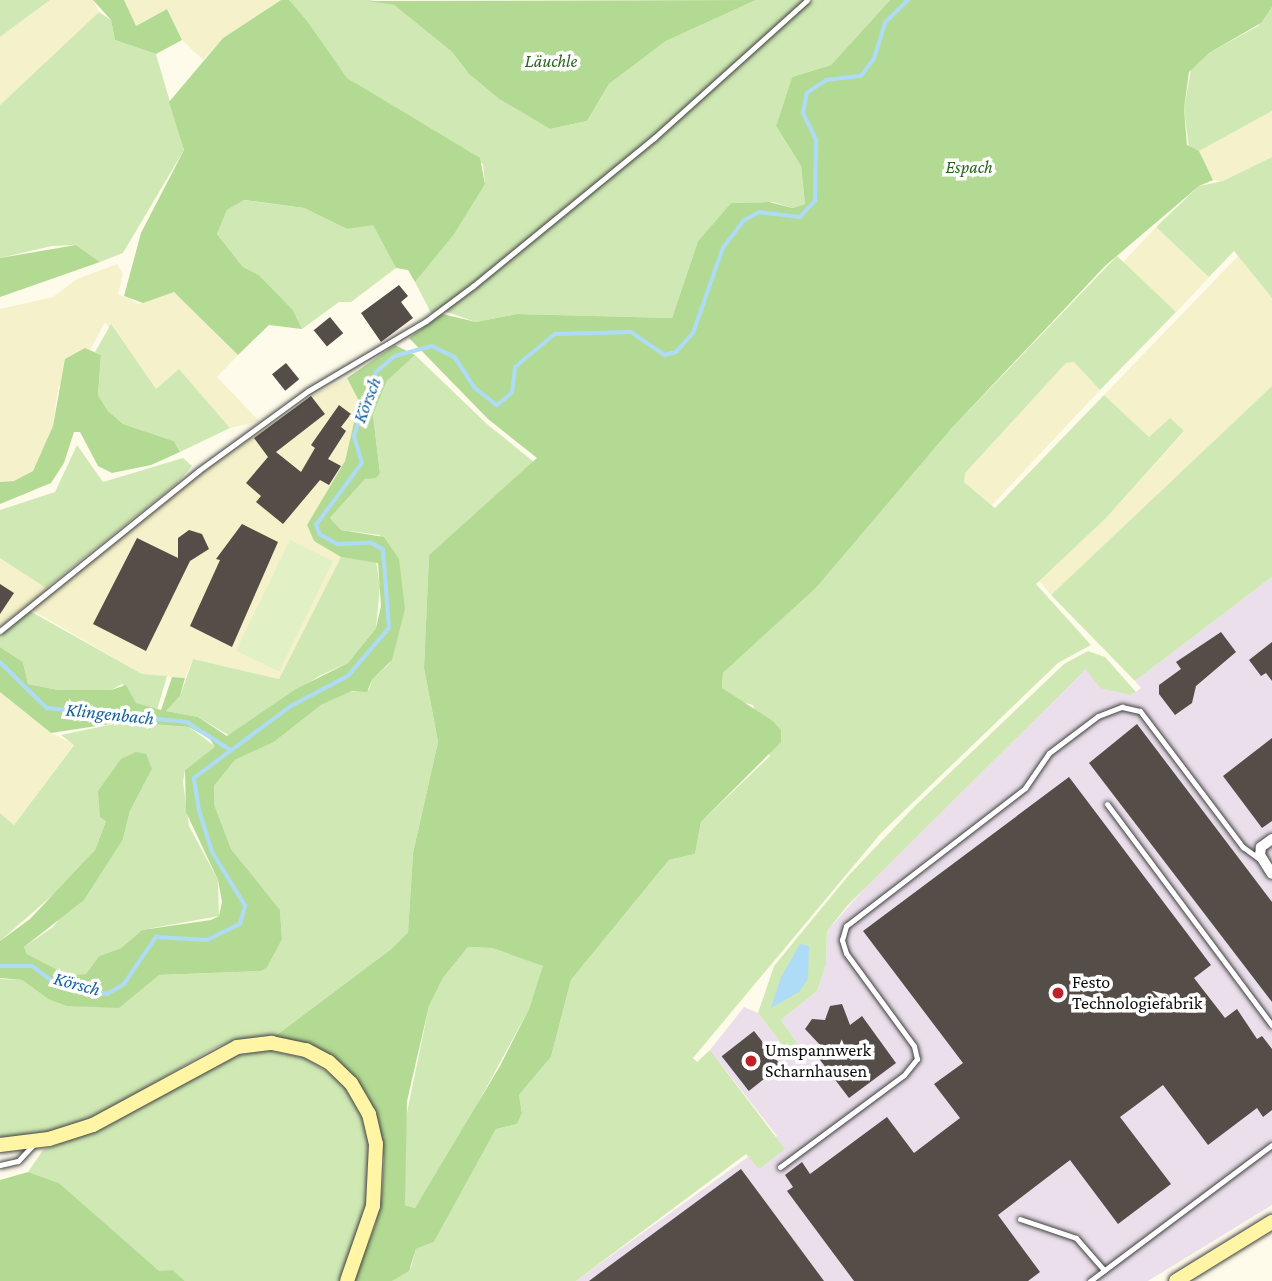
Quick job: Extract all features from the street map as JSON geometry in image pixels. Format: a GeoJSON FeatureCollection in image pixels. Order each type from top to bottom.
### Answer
{"type":"FeatureCollection","features":[{"type":"Feature","properties":{"kind":"main road"},"geometry":{"type":"LineString","coordinates":[[0,1144],[35,1142],[103,1121],[230,1049],[272,1043],[314,1054],[334,1066],[355,1088],[376,1144],[373,1206],[347,1281]]}},
{"type":"Feature","properties":{"kind":"main road"},"geometry":{"type":"LineString","coordinates":[[1176,1281],[1272,1222]]}},
{"type":"Feature","properties":{"kind":"street"},"geometry":{"type":"LineString","coordinates":[[1272,839],[1261,855],[1272,874]]}},
{"type":"Feature","properties":{"kind":"lane"},"geometry":{"type":"LineString","coordinates":[[0,631],[209,463],[308,391],[426,321],[473,286],[654,138],[807,0]]}},
{"type":"Feature","properties":{"kind":"lane"},"geometry":{"type":"LineString","coordinates":[[780,1167],[904,1075],[917,1059],[914,1046],[844,950],[846,926],[1027,786],[1049,753],[1102,713],[1122,707],[1140,711],[1246,851],[1261,855]]}},
{"type":"Feature","properties":{"kind":"lane"},"geometry":{"type":"LineString","coordinates":[[1107,804],[1272,1025]]}},
{"type":"Feature","properties":{"kind":"lane"},"geometry":{"type":"LineString","coordinates":[[0,1165],[18,1161],[35,1142]]}},
{"type":"Feature","properties":{"kind":"lane"},"geometry":{"type":"LineString","coordinates":[[1090,1281],[1272,1146]]}},
{"type":"Feature","properties":{"kind":"lane"},"geometry":{"type":"LineString","coordinates":[[1020,1219],[1076,1238],[1104,1270]]}},
{"type":"Feature","properties":{"kind":"shaded area"},"geometry":{"type":"Polygon","coordinates":[[[50,0],[93,0],[99,12],[0,105],[0,37],[50,0]]]}},
{"type":"Feature","properties":{"kind":"shaded area"},"geometry":{"type":"Polygon","coordinates":[[[124,0],[281,0],[223,38],[203,60],[182,40],[167,9],[135,26],[124,0]]]}},
{"type":"Feature","properties":{"kind":"shaded area"},"geometry":{"type":"Polygon","coordinates":[[[1272,111],[1272,157],[1222,182],[1213,180],[1199,151],[1272,111]]]}},
{"type":"Feature","properties":{"kind":"shaded area"},"geometry":{"type":"Polygon","coordinates":[[[1156,227],[1209,277],[1176,313],[1123,263],[1156,227]]]}},
{"type":"Feature","properties":{"kind":"shaded area"},"geometry":{"type":"Polygon","coordinates":[[[1238,256],[1272,298],[1272,386],[1051,595],[1039,581],[1106,518],[1184,432],[1170,418],[1149,437],[1104,395],[1238,256]]]}},
{"type":"Feature","properties":{"kind":"shaded area"},"geometry":{"type":"Polygon","coordinates":[[[117,264],[123,274],[118,294],[139,304],[174,292],[238,355],[217,377],[259,421],[230,428],[179,369],[156,390],[105,322],[90,350],[85,348],[58,388],[53,426],[33,471],[14,481],[0,482],[0,309],[53,297],[77,279],[117,264]]]}},
{"type":"Feature","properties":{"kind":"shaded area"},"geometry":{"type":"Polygon","coordinates":[[[1074,362],[1100,390],[992,505],[964,482],[964,473],[1066,363],[1074,362]]]}},
{"type":"Feature","properties":{"kind":"shaded area"},"geometry":{"type":"Polygon","coordinates":[[[347,378],[359,401],[345,461],[307,525],[314,541],[341,557],[279,679],[193,659],[185,678],[142,674],[25,606],[0,627],[0,558],[53,591],[206,469],[311,396],[347,378]]]}},
{"type":"Feature","properties":{"kind":"shaded area"},"geometry":{"type":"Polygon","coordinates":[[[1272,577],[1272,1205],[1148,1281],[576,1281],[777,1136],[710,1050],[744,1007],[758,1013],[795,1061],[807,1057],[781,1020],[817,991],[826,965],[827,931],[865,888],[1087,668],[1132,695],[1141,688],[1135,681],[1272,577]]]}},
{"type":"Feature","properties":{"kind":"shaded area"},"geometry":{"type":"Polygon","coordinates":[[[0,692],[51,733],[74,744],[14,825],[0,813],[0,692]]]}},
{"type":"Feature","properties":{"kind":"green space"},"geometry":{"type":"Polygon","coordinates":[[[0,0],[50,0],[0,37],[0,0]]]}},
{"type":"Feature","properties":{"kind":"green space"},"geometry":{"type":"Polygon","coordinates":[[[93,0],[124,0],[136,26],[167,9],[182,40],[156,54],[115,40],[111,20],[93,0]]]}},
{"type":"Feature","properties":{"kind":"green space"},"geometry":{"type":"Polygon","coordinates":[[[281,0],[289,0],[307,21],[347,78],[480,158],[485,184],[454,234],[415,282],[408,270],[396,268],[373,225],[347,229],[304,208],[244,200],[227,210],[217,234],[243,267],[259,275],[293,310],[302,329],[269,325],[238,355],[174,292],[143,303],[124,296],[141,233],[184,150],[169,102],[223,38],[281,0]]]}},
{"type":"Feature","properties":{"kind":"green space"},"geometry":{"type":"Polygon","coordinates":[[[289,0],[370,0],[394,5],[452,52],[469,74],[499,99],[550,129],[587,121],[609,84],[666,41],[756,0],[890,0],[831,65],[792,77],[776,126],[801,166],[805,204],[793,208],[773,202],[731,203],[698,241],[672,318],[517,314],[476,322],[438,309],[431,313],[415,282],[485,184],[483,164],[347,78],[289,0]]]}},
{"type":"Feature","properties":{"kind":"green space","name":"Läuchle"},"geometry":{"type":"Polygon","coordinates":[[[756,0],[666,41],[609,84],[587,121],[550,129],[499,99],[469,74],[452,52],[394,5],[369,1],[756,0]]]}},
{"type":"Feature","properties":{"kind":"green space","name":"Espach"},"geometry":{"type":"Polygon","coordinates":[[[890,0],[1272,0],[1272,7],[1261,23],[1209,53],[1189,72],[1184,109],[1187,145],[1199,151],[1213,180],[1199,186],[1105,266],[951,429],[816,588],[723,673],[722,688],[773,721],[781,730],[781,742],[701,822],[695,854],[669,860],[571,980],[551,1057],[519,1095],[522,1113],[517,1124],[496,1129],[434,1242],[416,1249],[409,1271],[392,1281],[353,1281],[375,1226],[382,1191],[384,1160],[378,1121],[368,1096],[342,1064],[313,1046],[274,1037],[390,950],[408,932],[413,853],[438,742],[424,668],[429,555],[537,458],[488,419],[409,338],[442,314],[476,322],[517,314],[672,318],[698,241],[731,203],[769,202],[793,208],[805,204],[801,166],[776,126],[792,77],[831,65],[890,0]],[[468,947],[443,978],[429,1006],[407,1101],[405,1205],[415,1208],[500,1066],[529,1009],[543,966],[492,948],[468,947]]]}},
{"type":"Feature","properties":{"kind":"green space"},"geometry":{"type":"Polygon","coordinates":[[[1272,7],[1272,111],[1199,151],[1189,148],[1184,109],[1191,69],[1209,53],[1258,26],[1272,7]]]}},
{"type":"Feature","properties":{"kind":"green space"},"geometry":{"type":"Polygon","coordinates":[[[99,12],[111,20],[115,40],[156,54],[184,150],[123,253],[100,262],[76,245],[52,246],[0,258],[0,105],[99,12]]]}},
{"type":"Feature","properties":{"kind":"green space"},"geometry":{"type":"Polygon","coordinates":[[[1272,157],[1272,298],[1234,251],[1209,277],[1156,227],[1199,186],[1223,181],[1272,157]]]}},
{"type":"Feature","properties":{"kind":"green space"},"geometry":{"type":"Polygon","coordinates":[[[243,200],[304,208],[347,229],[373,224],[396,268],[351,302],[339,302],[302,329],[293,310],[259,275],[243,267],[217,234],[227,210],[243,200]]]}},
{"type":"Feature","properties":{"kind":"green space"},"geometry":{"type":"Polygon","coordinates":[[[76,245],[100,262],[0,297],[0,258],[76,245]]]}},
{"type":"Feature","properties":{"kind":"green space"},"geometry":{"type":"Polygon","coordinates":[[[1117,256],[1176,312],[1100,390],[1074,362],[1066,363],[965,473],[964,482],[995,508],[1104,395],[1149,437],[1170,418],[1184,431],[1106,518],[1036,584],[1091,645],[1058,663],[881,833],[693,1058],[697,1062],[710,1050],[785,1149],[759,1169],[746,1154],[576,1281],[392,1281],[411,1267],[416,1249],[434,1242],[496,1129],[517,1124],[522,1112],[519,1095],[551,1057],[571,980],[669,860],[695,854],[701,822],[770,756],[753,705],[734,700],[722,688],[723,673],[816,588],[951,429],[1117,256]]]}},
{"type":"Feature","properties":{"kind":"green space"},"geometry":{"type":"Polygon","coordinates":[[[111,324],[156,389],[179,369],[230,428],[180,452],[174,441],[123,424],[108,411],[98,395],[101,355],[95,352],[111,324]]]}},
{"type":"Feature","properties":{"kind":"green space"},"geometry":{"type":"Polygon","coordinates":[[[395,345],[415,355],[387,381],[373,415],[380,473],[376,478],[365,479],[330,518],[341,530],[384,537],[399,559],[405,609],[392,660],[372,680],[367,692],[352,691],[321,705],[274,742],[235,760],[214,786],[214,804],[231,849],[280,910],[282,939],[267,967],[261,971],[159,975],[119,1008],[67,1006],[48,999],[22,980],[0,978],[0,941],[30,919],[95,850],[106,821],[100,817],[98,791],[121,759],[136,752],[146,754],[152,769],[130,811],[123,839],[84,900],[24,947],[27,954],[68,975],[86,974],[99,956],[121,948],[142,930],[211,920],[219,916],[222,902],[218,880],[186,812],[185,770],[215,747],[210,739],[189,727],[123,722],[51,733],[0,692],[0,647],[23,662],[28,684],[58,690],[111,690],[126,685],[136,703],[161,710],[172,677],[185,678],[180,696],[166,711],[198,717],[227,736],[296,689],[348,663],[376,628],[381,606],[378,563],[341,557],[314,541],[307,525],[345,461],[359,401],[347,378],[395,345]]]}},
{"type":"Feature","properties":{"kind":"green space"},"geometry":{"type":"Polygon","coordinates":[[[85,348],[101,355],[98,395],[108,411],[123,424],[174,441],[180,452],[151,465],[112,473],[98,466],[80,432],[74,432],[64,463],[51,483],[0,504],[0,482],[14,481],[33,471],[53,426],[65,359],[85,348]]]}},
{"type":"Feature","properties":{"kind":"green space"},"geometry":{"type":"Polygon","coordinates":[[[415,355],[487,424],[534,462],[429,555],[424,668],[438,742],[413,853],[408,932],[390,950],[274,1037],[236,1040],[214,1048],[96,1117],[53,1132],[0,1138],[0,979],[22,980],[48,999],[159,975],[261,971],[282,939],[280,911],[231,849],[214,804],[214,786],[235,760],[274,742],[321,705],[349,692],[369,690],[372,680],[390,663],[380,535],[341,530],[330,518],[365,479],[380,472],[373,415],[387,381],[415,355]]]}},
{"type":"Feature","properties":{"kind":"green space"},"geometry":{"type":"Polygon","coordinates":[[[1272,386],[1272,577],[1135,681],[1051,595],[1272,386]]]}},
{"type":"Feature","properties":{"kind":"green space"},"geometry":{"type":"Polygon","coordinates":[[[77,445],[103,482],[183,458],[192,466],[177,483],[46,588],[0,558],[0,510],[55,492],[77,445]]]}},
{"type":"Feature","properties":{"kind":"green space"},"geometry":{"type":"Polygon","coordinates":[[[290,540],[333,561],[279,672],[236,651],[290,540]]]}},
{"type":"Feature","properties":{"kind":"green space"},"geometry":{"type":"Polygon","coordinates":[[[341,557],[376,561],[380,586],[376,628],[348,663],[319,676],[230,736],[198,717],[166,711],[180,696],[193,659],[279,679],[341,557]]]}},
{"type":"Feature","properties":{"kind":"green space"},"geometry":{"type":"Polygon","coordinates":[[[30,611],[142,674],[167,676],[157,710],[136,703],[122,684],[111,690],[58,690],[28,684],[23,662],[0,647],[0,635],[30,611]]]}},
{"type":"Feature","properties":{"kind":"green space"},"geometry":{"type":"Polygon","coordinates":[[[1088,651],[1105,657],[1136,692],[1131,695],[1100,688],[1086,669],[848,905],[827,931],[826,965],[817,991],[781,1020],[807,1057],[795,1061],[758,1013],[774,966],[848,876],[914,807],[1064,664],[1088,651]]]}},
{"type":"Feature","properties":{"kind":"green space"},"geometry":{"type":"Polygon","coordinates":[[[123,722],[189,727],[216,747],[185,770],[183,782],[189,826],[218,880],[219,916],[142,930],[121,948],[99,956],[86,974],[68,975],[27,954],[24,947],[53,927],[123,839],[130,811],[152,769],[106,821],[95,850],[71,879],[0,941],[0,813],[14,825],[74,745],[61,735],[123,722]]]}},
{"type":"Feature","properties":{"kind":"green space"},"geometry":{"type":"Polygon","coordinates":[[[468,947],[492,948],[544,966],[529,1009],[458,1140],[415,1208],[405,1205],[404,1127],[429,1006],[443,978],[468,947]]]}},
{"type":"Feature","properties":{"kind":"green space"},"geometry":{"type":"Polygon","coordinates":[[[266,1050],[305,1058],[337,1078],[354,1099],[366,1129],[372,1160],[370,1191],[341,1281],[185,1281],[173,1270],[159,1272],[59,1183],[28,1172],[43,1150],[115,1122],[229,1057],[266,1050]]]}},
{"type":"Feature","properties":{"kind":"green space"},"geometry":{"type":"Polygon","coordinates":[[[28,1172],[59,1183],[159,1271],[173,1270],[185,1281],[0,1281],[0,1180],[28,1172]]]}},
{"type":"Feature","properties":{"kind":"water"},"geometry":{"type":"Polygon","coordinates":[[[800,944],[809,946],[808,979],[799,992],[771,1008],[781,977],[800,944]]]}},
{"type":"Feature","properties":{"kind":"building"},"geometry":{"type":"Polygon","coordinates":[[[399,285],[408,296],[401,302],[413,318],[381,342],[361,313],[399,285]]]}},
{"type":"Feature","properties":{"kind":"building"},"geometry":{"type":"Polygon","coordinates":[[[330,317],[343,333],[327,347],[314,330],[330,317]]]}},
{"type":"Feature","properties":{"kind":"building"},"geometry":{"type":"Polygon","coordinates":[[[286,363],[299,379],[285,391],[272,374],[286,363]]]}},
{"type":"Feature","properties":{"kind":"building"},"geometry":{"type":"Polygon","coordinates":[[[311,396],[325,414],[276,452],[301,472],[315,448],[311,445],[339,405],[351,414],[341,427],[346,431],[328,459],[341,466],[329,485],[320,480],[283,524],[256,502],[261,496],[246,483],[268,457],[254,438],[311,396]]]}},
{"type":"Feature","properties":{"kind":"building"},"geometry":{"type":"Polygon","coordinates":[[[242,524],[278,542],[232,647],[190,626],[220,560],[216,559],[242,524]]]}},
{"type":"Feature","properties":{"kind":"building"},"geometry":{"type":"Polygon","coordinates":[[[189,530],[202,534],[209,549],[190,561],[146,651],[93,624],[137,538],[178,558],[178,538],[189,530]]]}},
{"type":"Feature","properties":{"kind":"building"},"geometry":{"type":"Polygon","coordinates":[[[0,584],[14,593],[0,614],[0,584]]]}},
{"type":"Feature","properties":{"kind":"building"},"geometry":{"type":"Polygon","coordinates":[[[1221,632],[1236,652],[1196,686],[1192,703],[1175,715],[1159,694],[1159,685],[1181,669],[1176,662],[1221,632]]]}},
{"type":"Feature","properties":{"kind":"building"},"geometry":{"type":"Polygon","coordinates":[[[1272,642],[1272,681],[1266,673],[1261,676],[1249,660],[1272,642]]]}},
{"type":"Feature","properties":{"kind":"building"},"geometry":{"type":"Polygon","coordinates":[[[1137,724],[1272,902],[1272,1002],[1089,763],[1137,724]]]}},
{"type":"Feature","properties":{"kind":"building"},"geometry":{"type":"Polygon","coordinates":[[[1272,738],[1272,821],[1262,828],[1223,776],[1272,738]]]}},
{"type":"Feature","properties":{"kind":"building","name":"Festo Technologiefabrik"},"geometry":{"type":"Polygon","coordinates":[[[1069,777],[1211,965],[1194,978],[1225,1018],[1237,1009],[1257,1039],[1262,1036],[1272,1049],[1272,1110],[1263,1117],[1257,1108],[1208,1145],[1163,1085],[1120,1117],[1171,1184],[1118,1224],[1070,1160],[998,1215],[1040,1272],[1028,1281],[854,1281],[787,1191],[793,1187],[785,1175],[802,1162],[810,1174],[887,1117],[914,1153],[960,1118],[934,1084],[963,1063],[863,931],[1069,777]]]}},
{"type":"Feature","properties":{"kind":"building"},"geometry":{"type":"Polygon","coordinates":[[[842,1004],[850,1025],[862,1016],[896,1063],[849,1098],[814,1052],[821,1046],[805,1029],[812,1019],[825,1020],[830,1006],[842,1004]]]}},
{"type":"Feature","properties":{"kind":"building","name":"Umspannwerk Scharnhausen"},"geometry":{"type":"Polygon","coordinates":[[[754,1031],[781,1066],[749,1091],[722,1056],[754,1031]]]}},
{"type":"Feature","properties":{"kind":"building"},"geometry":{"type":"Polygon","coordinates":[[[741,1169],[824,1281],[589,1281],[601,1272],[741,1169]]]}},
{"type":"Feature","properties":{"kind":"waterway","name":"Körsch"},"geometry":{"type":"LineString","coordinates":[[0,966],[32,966],[55,983],[107,994],[124,984],[156,937],[207,940],[240,924],[245,906],[212,852],[199,811],[194,778],[291,706],[348,676],[389,628],[383,550],[371,543],[338,545],[320,535],[316,525],[362,463],[354,436],[376,372],[395,356],[432,346],[455,357],[475,388],[497,405],[512,393],[515,367],[555,334],[631,332],[665,355],[676,352],[693,333],[723,248],[743,221],[759,212],[800,217],[815,201],[816,140],[803,113],[807,93],[826,80],[861,76],[874,59],[885,23],[908,0]]}},
{"type":"Feature","properties":{"kind":"waterway","name":"Klingenbach"},"geometry":{"type":"LineString","coordinates":[[0,662],[47,708],[187,722],[229,749]]}},
{"type":"Feature","properties":{"kind":"place","name":"Festo Technologiefabrik"},"geometry":{"type":"Point","coordinates":[1058,993]}},
{"type":"Feature","properties":{"kind":"place","name":"Umspannwerk Scharnhausen"},"geometry":{"type":"Point","coordinates":[751,1061]}}]}
